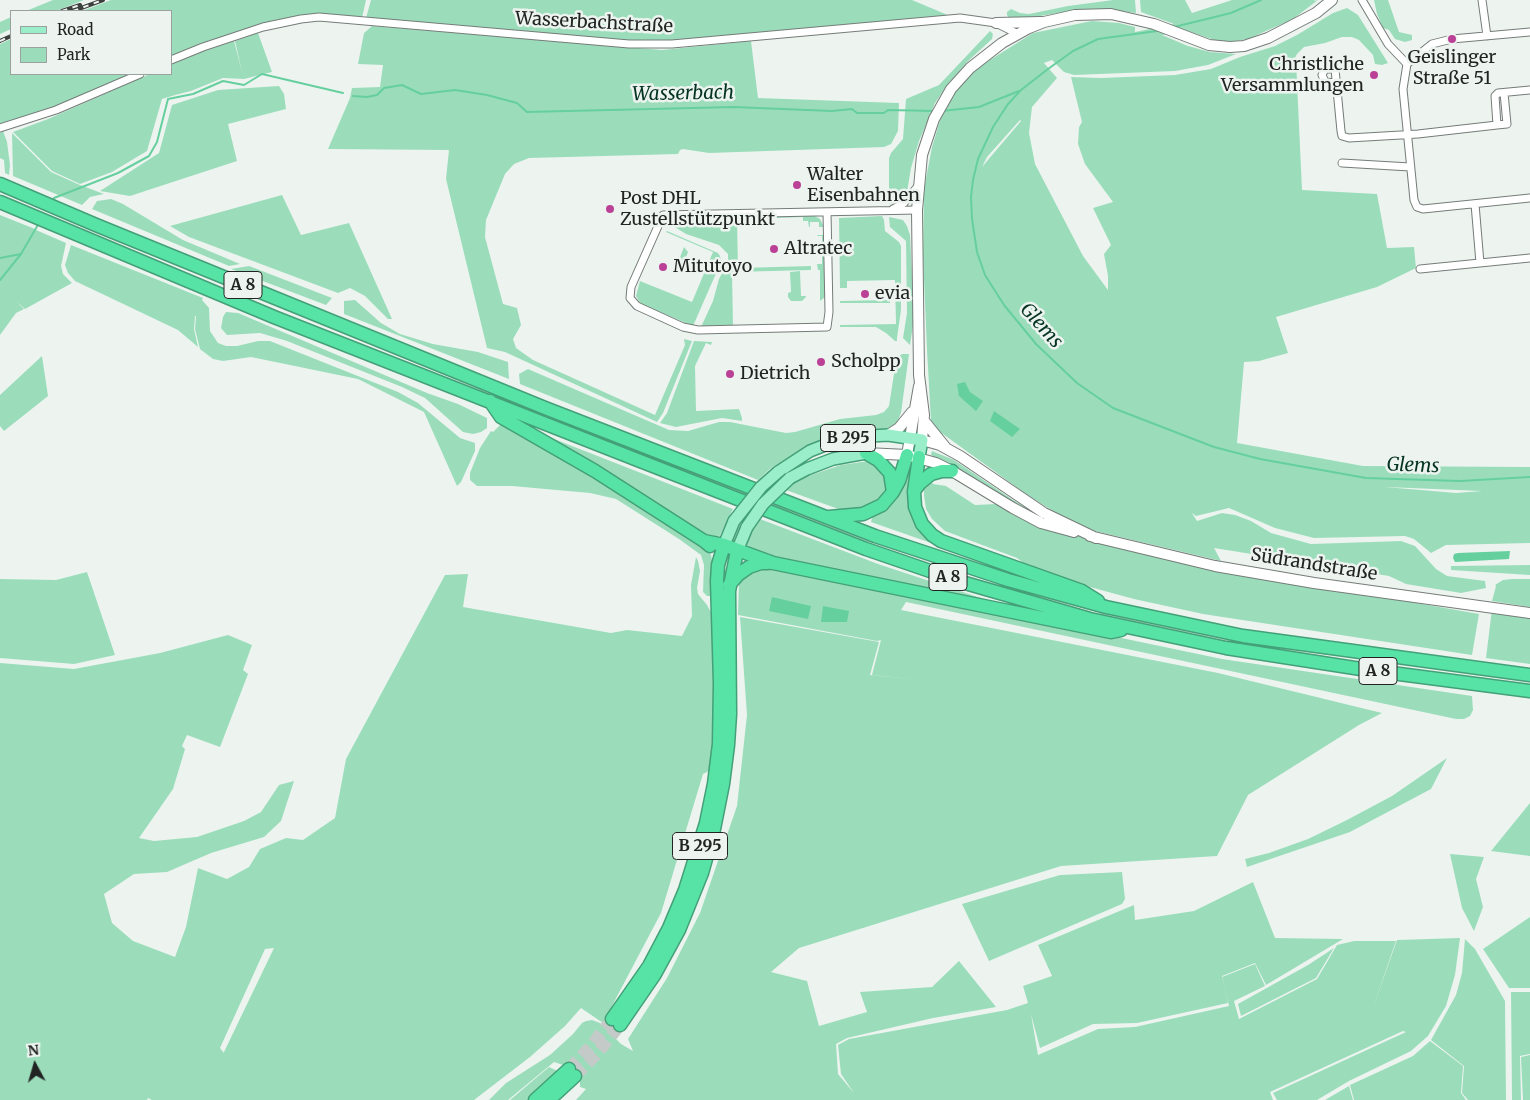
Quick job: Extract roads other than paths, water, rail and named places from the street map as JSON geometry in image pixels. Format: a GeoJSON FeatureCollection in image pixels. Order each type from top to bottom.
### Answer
{"type":"FeatureCollection","features":[{"type":"Feature","properties":{"kind":"highway","name":"A 8"},"geometry":{"type":"LineString","coordinates":[[0,184],[546,408],[827,518],[1008,580],[1106,607],[1243,636],[1530,675]]}},
{"type":"Feature","properties":{"kind":"highway","name":"A 8"},"geometry":{"type":"LineString","coordinates":[[0,202],[274,316],[736,499],[916,567],[1047,608],[1226,648],[1292,659],[1530,691]]}},
{"type":"Feature","properties":{"kind":"highway"},"geometry":{"type":"LineString","coordinates":[[490,402],[501,416],[595,471],[704,541],[716,557],[718,565]]}},
{"type":"Feature","properties":{"kind":"highway"},"geometry":{"type":"LineString","coordinates":[[866,453],[878,460],[890,473],[893,492]]}},
{"type":"Feature","properties":{"kind":"highway"},"geometry":{"type":"LineString","coordinates":[[827,518],[869,512],[882,505],[900,481],[913,456]]}},
{"type":"Feature","properties":{"kind":"highway"},"geometry":{"type":"LineString","coordinates":[[913,456],[915,507],[922,524],[932,535],[941,541],[1082,591],[1106,607]]}},
{"type":"Feature","properties":{"kind":"highway"},"geometry":{"type":"LineString","coordinates":[[914,491],[931,474],[952,471]]}},
{"type":"Feature","properties":{"kind":"highway"},"geometry":{"type":"LineString","coordinates":[[704,541],[724,545],[737,551]]}},
{"type":"Feature","properties":{"kind":"highway","name":"B 295"},"geometry":{"type":"LineString","coordinates":[[616,1022],[669,928],[685,890],[706,823],[714,784],[719,744],[723,603],[718,565],[724,545]]}},
{"type":"Feature","properties":{"kind":"highway","name":"A 8"},"geometry":{"type":"LineString","coordinates":[[737,551],[773,563],[1111,632],[1131,628]]}},
{"type":"Feature","properties":{"kind":"highway","name":"B 295"},"geometry":{"type":"LineString","coordinates":[[723,603],[737,551]]}},
{"type":"Feature","properties":{"kind":"highway","name":"A 8"},"geometry":{"type":"LineString","coordinates":[[729,585],[749,566],[773,563]]}},
{"type":"Feature","properties":{"kind":"highway"},"geometry":{"type":"LineString","coordinates":[[535,1100],[572,1072],[549,1100]]}},
{"type":"Feature","properties":{"kind":"main road"},"geometry":{"type":"LineString","coordinates":[[996,23],[1044,22],[1075,15],[1096,14],[1132,18],[1154,24],[1196,41],[1210,45],[1230,47],[1258,42],[1316,13],[1332,0]]}},
{"type":"Feature","properties":{"kind":"main road"},"geometry":{"type":"LineString","coordinates":[[913,456],[922,440],[924,422],[920,383],[917,210],[918,186],[925,144],[934,119],[958,80],[996,47],[1044,22]]}},
{"type":"Feature","properties":{"kind":"main road"},"geometry":{"type":"LineString","coordinates":[[913,456],[910,437],[920,383]]}},
{"type":"Feature","properties":{"kind":"main road"},"geometry":{"type":"LineString","coordinates":[[888,435],[901,426],[914,408]]}},
{"type":"Feature","properties":{"kind":"main road"},"geometry":{"type":"LineString","coordinates":[[924,422],[948,449]]}},
{"type":"Feature","properties":{"kind":"main road","name":"B 295"},"geometry":{"type":"LineString","coordinates":[[724,545],[734,522],[761,487],[778,472],[810,451],[831,442],[853,437],[888,435],[922,440]]}},
{"type":"Feature","properties":{"kind":"main road","name":"Südrandstraße"},"geometry":{"type":"LineString","coordinates":[[922,440],[948,449],[1044,513],[1096,538]]}},
{"type":"Feature","properties":{"kind":"main road","name":"B 295"},"geometry":{"type":"LineString","coordinates":[[737,551],[747,527],[763,504],[790,478],[833,459],[866,453],[913,456]]}},
{"type":"Feature","properties":{"kind":"main road","name":"Südrandstraße"},"geometry":{"type":"LineString","coordinates":[[913,456],[952,471],[1041,523],[1096,538],[1215,566],[1323,584],[1530,613]]}},
{"type":"Feature","properties":{"kind":"street"},"geometry":{"type":"LineString","coordinates":[[1362,0],[1388,44],[1407,64]]}},
{"type":"Feature","properties":{"kind":"street"},"geometry":{"type":"LineString","coordinates":[[1482,0],[1486,36]]}},
{"type":"Feature","properties":{"kind":"street","name":"Wasserbachstraße"},"geometry":{"type":"LineString","coordinates":[[172,60],[263,27],[301,19],[319,18],[636,44],[672,44],[960,18],[996,23],[1018,34]]}},
{"type":"Feature","properties":{"kind":"street"},"geometry":{"type":"LineString","coordinates":[[1530,32],[1445,40],[1432,44],[1407,64],[1403,90],[1406,134],[1414,200],[1417,207],[1423,209],[1530,198]]}},
{"type":"Feature","properties":{"kind":"street"},"geometry":{"type":"LineString","coordinates":[[0,128],[56,110],[138,75]]}},
{"type":"Feature","properties":{"kind":"street"},"geometry":{"type":"LineString","coordinates":[[1336,83],[1342,136],[1349,138],[1498,125],[1495,96],[1530,90]]}},
{"type":"Feature","properties":{"kind":"street"},"geometry":{"type":"LineString","coordinates":[[1342,164],[1410,167]]}},
{"type":"Feature","properties":{"kind":"street"},"geometry":{"type":"LineString","coordinates":[[893,210],[904,202],[918,186]]}},
{"type":"Feature","properties":{"kind":"street"},"geometry":{"type":"LineString","coordinates":[[1475,204],[1480,263]]}},
{"type":"Feature","properties":{"kind":"street"},"geometry":{"type":"LineString","coordinates":[[828,212],[829,312],[827,327],[698,330],[683,327],[637,306],[630,298],[631,287],[663,215],[917,210]]}},
{"type":"Feature","properties":{"kind":"street"},"geometry":{"type":"LineString","coordinates":[[1420,269],[1530,258]]}},
{"type":"Feature","properties":{"kind":"waterway","name":"Glems"},"geometry":{"type":"LineString","coordinates":[[1174,27],[1231,13],[1261,0]]}},
{"type":"Feature","properties":{"kind":"waterway","name":"Glems"},"geometry":{"type":"LineString","coordinates":[[1157,31],[1098,39],[1073,51],[1021,90],[1008,104],[993,127],[978,159],[971,197],[977,252],[985,275],[1004,305],[1036,344],[1077,383],[1113,408],[1214,447],[1260,459],[1366,478],[1460,481],[1530,477]]}},
{"type":"Feature","properties":{"kind":"waterway","name":"Wasserbach"},"geometry":{"type":"LineString","coordinates":[[52,202],[54,198],[118,173],[149,156],[157,142],[168,99],[193,94],[223,81],[244,85],[262,74],[343,93]]}},
{"type":"Feature","properties":{"kind":"waterway","name":"Wasserbach"},"geometry":{"type":"LineString","coordinates":[[353,96],[367,97],[377,95],[384,88],[402,85],[421,94],[455,90],[487,95],[517,103],[527,112],[734,107],[832,111],[852,109],[857,113],[884,113],[888,110],[935,111]]}},
{"type":"Feature","properties":{"kind":"waterway","name":"Wasserbach"},"geometry":{"type":"LineString","coordinates":[[942,111],[979,107],[1019,91]]}},
{"type":"Feature","properties":{"kind":"waterway","name":"Wasserbach"},"geometry":{"type":"LineString","coordinates":[[0,280],[21,254],[39,223]]}},
{"type":"Feature","properties":{"kind":"waterway"},"geometry":{"type":"LineString","coordinates":[[0,258],[21,254]]}},
{"type":"Feature","properties":{"kind":"tunnel"},"geometry":{"type":"LineString","coordinates":[[569,1069],[590,1047],[612,1019]]}},
{"type":"Feature","properties":{"kind":"tunnel"},"geometry":{"type":"LineString","coordinates":[[575,1076],[597,1054],[620,1025]]}},
{"type":"Feature","properties":{"kind":"railway"},"geometry":{"type":"LineString","coordinates":[[76,10],[103,0]]}},
{"type":"Feature","properties":{"kind":"railway"},"geometry":{"type":"LineString","coordinates":[[65,10],[80,5]]}},
{"type":"Feature","properties":{"kind":"railway"},"geometry":{"type":"LineString","coordinates":[[0,41],[10,36]]}},
{"type":"Feature","properties":{"kind":"place","name":"Geislinger Straße 51"},"geometry":{"type":"Point","coordinates":[1452,39]}},
{"type":"Feature","properties":{"kind":"place","name":"Christliche Versammlungen"},"geometry":{"type":"Point","coordinates":[1374,75]}},
{"type":"Feature","properties":{"kind":"place","name":"Walter Eisenbahnen"},"geometry":{"type":"Point","coordinates":[797,185]}},
{"type":"Feature","properties":{"kind":"place","name":"Post DHL Zustellstützpunkt"},"geometry":{"type":"Point","coordinates":[610,209]}},
{"type":"Feature","properties":{"kind":"place","name":"Altratec"},"geometry":{"type":"Point","coordinates":[774,249]}},
{"type":"Feature","properties":{"kind":"place","name":"Mitutoyo"},"geometry":{"type":"Point","coordinates":[663,267]}},
{"type":"Feature","properties":{"kind":"place","name":"evia"},"geometry":{"type":"Point","coordinates":[865,294]}},
{"type":"Feature","properties":{"kind":"place","name":"Scholpp"},"geometry":{"type":"Point","coordinates":[821,362]}},
{"type":"Feature","properties":{"kind":"place","name":"Dietrich"},"geometry":{"type":"Point","coordinates":[730,374]}}]}
